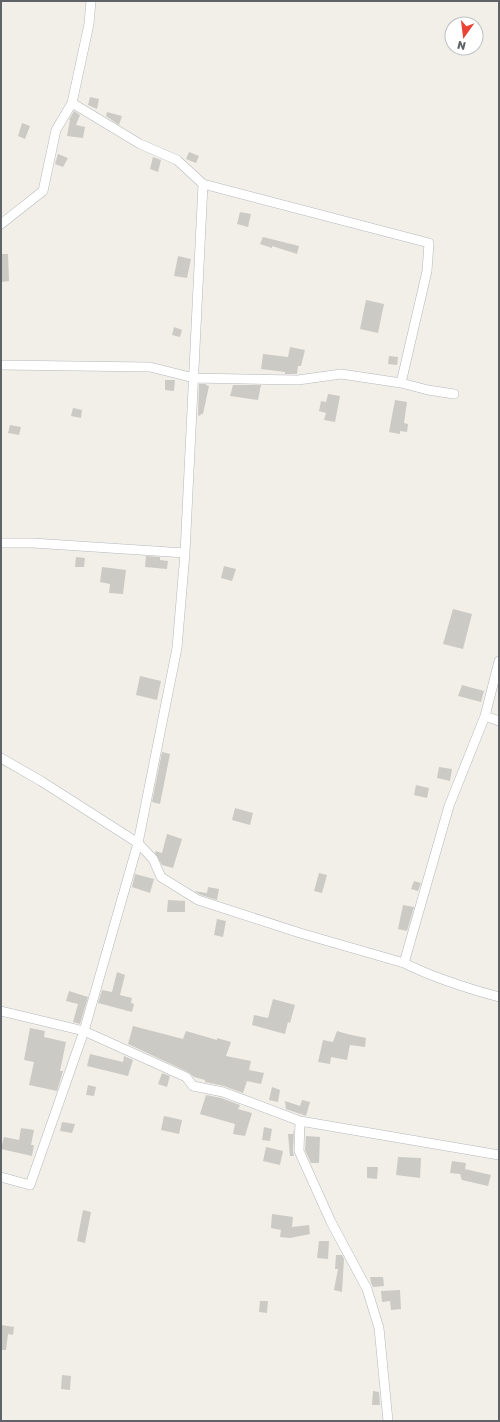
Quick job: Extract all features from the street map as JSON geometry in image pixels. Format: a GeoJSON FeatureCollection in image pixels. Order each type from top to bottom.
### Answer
{"type":"FeatureCollection","features":[{"type":"Feature","properties":{"kind":"street"},"geometry":{"type":"LineString","coordinates":[[1,224],[43,191],[56,130],[72,103],[89,24],[91,1]]}},
{"type":"Feature","properties":{"kind":"street"},"geometry":{"type":"LineString","coordinates":[[72,103],[140,144],[177,160],[203,184],[429,243],[427,271],[401,383]]}},
{"type":"Feature","properties":{"kind":"street"},"geometry":{"type":"LineString","coordinates":[[1,1176],[30,1185],[84,1031],[138,843],[177,648],[185,554],[203,184]]}},
{"type":"Feature","properties":{"kind":"street"},"geometry":{"type":"LineString","coordinates":[[1,365],[150,367],[194,378],[298,380],[341,374],[401,383],[428,390],[454,394]]}},
{"type":"Feature","properties":{"kind":"street"},"geometry":{"type":"LineString","coordinates":[[1,543],[33,543],[185,554]]}},
{"type":"Feature","properties":{"kind":"street"},"geometry":{"type":"LineString","coordinates":[[404,963],[449,806],[485,716],[499,661]]}},
{"type":"Feature","properties":{"kind":"street"},"geometry":{"type":"LineString","coordinates":[[485,716],[499,721]]}},
{"type":"Feature","properties":{"kind":"street"},"geometry":{"type":"LineString","coordinates":[[1,758],[41,781],[138,843],[153,859],[161,876],[198,900],[300,933],[404,963],[420,971],[465,988],[499,997]]}},
{"type":"Feature","properties":{"kind":"street"},"geometry":{"type":"LineString","coordinates":[[1,1011],[84,1031],[186,1078],[193,1086],[223,1092],[300,1121],[499,1155]]}},
{"type":"Feature","properties":{"kind":"street"},"geometry":{"type":"LineString","coordinates":[[300,1121],[299,1151],[331,1222],[367,1289],[378,1328],[388,1421]]}},
{"type":"Feature","properties":{"kind":"building"},"geometry":{"type":"Polygon","coordinates":[[[90,97],[99,99],[97,109],[88,105],[90,97]]]}},
{"type":"Feature","properties":{"kind":"building"},"geometry":{"type":"Polygon","coordinates":[[[74,111],[80,115],[76,125],[85,127],[83,138],[67,136],[69,120],[74,111]]]}},
{"type":"Feature","properties":{"kind":"building"},"geometry":{"type":"Polygon","coordinates":[[[107,112],[122,116],[119,125],[106,116],[107,112]]]}},
{"type":"Feature","properties":{"kind":"building"},"geometry":{"type":"Polygon","coordinates":[[[22,123],[30,126],[25,139],[18,136],[22,123]]]}},
{"type":"Feature","properties":{"kind":"building"},"geometry":{"type":"Polygon","coordinates":[[[189,152],[199,156],[196,163],[186,159],[189,152]]]}},
{"type":"Feature","properties":{"kind":"building"},"geometry":{"type":"Polygon","coordinates":[[[58,154],[68,158],[63,167],[55,164],[58,154]]]}},
{"type":"Feature","properties":{"kind":"building"},"geometry":{"type":"Polygon","coordinates":[[[153,157],[161,160],[158,172],[150,169],[153,157]]]}},
{"type":"Feature","properties":{"kind":"building"},"geometry":{"type":"Polygon","coordinates":[[[240,212],[251,214],[248,227],[237,224],[240,212]]]}},
{"type":"Feature","properties":{"kind":"building"},"geometry":{"type":"Polygon","coordinates":[[[263,237],[299,246],[297,254],[272,246],[272,248],[260,244],[263,237]]]}},
{"type":"Feature","properties":{"kind":"building"},"geometry":{"type":"Polygon","coordinates":[[[1,254],[8,254],[9,281],[1,282],[1,254]]]}},
{"type":"Feature","properties":{"kind":"building"},"geometry":{"type":"Polygon","coordinates":[[[178,256],[191,259],[187,278],[174,276],[178,256]]]}},
{"type":"Feature","properties":{"kind":"building"},"geometry":{"type":"Polygon","coordinates":[[[366,300],[384,304],[378,333],[360,329],[366,300]]]}},
{"type":"Feature","properties":{"kind":"building"},"geometry":{"type":"Polygon","coordinates":[[[174,327],[182,330],[180,337],[172,335],[174,327]]]}},
{"type":"Feature","properties":{"kind":"building"},"geometry":{"type":"Polygon","coordinates":[[[290,347],[305,350],[301,366],[298,366],[297,374],[285,374],[285,372],[261,369],[263,354],[288,357],[290,347]]]}},
{"type":"Feature","properties":{"kind":"building"},"geometry":{"type":"Polygon","coordinates":[[[389,356],[398,357],[397,365],[388,364],[389,356]]]}},
{"type":"Feature","properties":{"kind":"building"},"geometry":{"type":"Polygon","coordinates":[[[165,380],[175,380],[174,391],[165,390],[165,380]]]}},
{"type":"Feature","properties":{"kind":"building"},"geometry":{"type":"Polygon","coordinates":[[[199,384],[206,384],[209,386],[203,414],[200,416],[198,415],[199,384]]]}},
{"type":"Feature","properties":{"kind":"building"},"geometry":{"type":"Polygon","coordinates":[[[233,385],[261,385],[258,400],[230,396],[233,385]]]}},
{"type":"Feature","properties":{"kind":"building"},"geometry":{"type":"Polygon","coordinates":[[[328,394],[340,396],[335,422],[324,420],[326,413],[319,411],[321,401],[326,402],[328,394]]]}},
{"type":"Feature","properties":{"kind":"building"},"geometry":{"type":"Polygon","coordinates":[[[395,400],[407,402],[404,423],[408,424],[407,432],[400,431],[400,434],[389,432],[395,400]]]}},
{"type":"Feature","properties":{"kind":"building"},"geometry":{"type":"Polygon","coordinates":[[[73,408],[82,410],[81,418],[71,416],[73,408]]]}},
{"type":"Feature","properties":{"kind":"building"},"geometry":{"type":"Polygon","coordinates":[[[10,425],[21,427],[19,435],[8,433],[10,425]]]}},
{"type":"Feature","properties":{"kind":"building"},"geometry":{"type":"Polygon","coordinates":[[[146,556],[160,557],[160,560],[168,561],[167,569],[145,567],[146,556]]]}},
{"type":"Feature","properties":{"kind":"building"},"geometry":{"type":"Polygon","coordinates":[[[76,557],[85,558],[84,567],[75,567],[76,557]]]}},
{"type":"Feature","properties":{"kind":"building"},"geometry":{"type":"Polygon","coordinates":[[[224,566],[236,569],[232,581],[221,578],[224,566]]]}},
{"type":"Feature","properties":{"kind":"building"},"geometry":{"type":"Polygon","coordinates":[[[102,567],[126,570],[123,594],[109,593],[110,584],[100,582],[102,567]]]}},
{"type":"Feature","properties":{"kind":"building"},"geometry":{"type":"Polygon","coordinates":[[[453,609],[472,614],[463,649],[443,644],[453,609]]]}},
{"type":"Feature","properties":{"kind":"building"},"geometry":{"type":"Polygon","coordinates":[[[140,676],[161,681],[157,700],[136,695],[140,676]]]}},
{"type":"Feature","properties":{"kind":"building"},"geometry":{"type":"Polygon","coordinates":[[[462,685],[484,691],[481,702],[458,696],[462,685]]]}},
{"type":"Feature","properties":{"kind":"building"},"geometry":{"type":"Polygon","coordinates":[[[162,752],[170,754],[160,804],[152,802],[162,752]]]}},
{"type":"Feature","properties":{"kind":"building"},"geometry":{"type":"Polygon","coordinates":[[[439,767],[452,769],[450,781],[437,778],[439,767]]]}},
{"type":"Feature","properties":{"kind":"building"},"geometry":{"type":"Polygon","coordinates":[[[416,785],[429,788],[427,798],[414,795],[416,785]]]}},
{"type":"Feature","properties":{"kind":"building"},"geometry":{"type":"Polygon","coordinates":[[[235,808],[253,813],[250,825],[232,820],[235,808]]]}},
{"type":"Feature","properties":{"kind":"building"},"geometry":{"type":"Polygon","coordinates":[[[167,834],[182,839],[173,868],[162,865],[155,853],[156,851],[162,853],[167,834]]]}},
{"type":"Feature","properties":{"kind":"building"},"geometry":{"type":"Polygon","coordinates":[[[319,873],[327,875],[322,893],[314,891],[319,873]]]}},
{"type":"Feature","properties":{"kind":"building"},"geometry":{"type":"Polygon","coordinates":[[[135,874],[154,879],[150,893],[132,887],[135,874]]]}},
{"type":"Feature","properties":{"kind":"building"},"geometry":{"type":"Polygon","coordinates":[[[414,881],[421,883],[418,891],[411,889],[414,881]]]}},
{"type":"Feature","properties":{"kind":"building"},"geometry":{"type":"Polygon","coordinates":[[[208,887],[219,889],[217,900],[194,891],[207,893],[208,887]]]}},
{"type":"Feature","properties":{"kind":"building"},"geometry":{"type":"Polygon","coordinates":[[[168,900],[185,901],[185,912],[167,912],[168,900]]]}},
{"type":"Feature","properties":{"kind":"building"},"geometry":{"type":"Polygon","coordinates":[[[403,905],[414,907],[407,931],[398,929],[403,905]]]}},
{"type":"Feature","properties":{"kind":"building"},"geometry":{"type":"Polygon","coordinates":[[[217,919],[226,921],[223,937],[214,935],[217,919]]]}},
{"type":"Feature","properties":{"kind":"building"},"geometry":{"type":"Polygon","coordinates":[[[117,972],[125,975],[120,995],[132,998],[131,1003],[134,1004],[132,1012],[98,1003],[102,990],[112,992],[117,972]]]}},
{"type":"Feature","properties":{"kind":"building"},"geometry":{"type":"Polygon","coordinates":[[[69,991],[88,997],[80,1024],[73,1022],[78,1004],[66,1001],[69,991]]]}},
{"type":"Feature","properties":{"kind":"building"},"geometry":{"type":"Polygon","coordinates":[[[273,999],[295,1005],[285,1034],[252,1025],[254,1015],[268,1018],[273,999]]]}},
{"type":"Feature","properties":{"kind":"building"},"geometry":{"type":"Polygon","coordinates":[[[133,1026],[183,1039],[186,1031],[217,1040],[217,1038],[231,1042],[226,1056],[251,1061],[249,1070],[264,1073],[261,1084],[247,1081],[243,1093],[224,1086],[205,1082],[205,1080],[194,1077],[188,1072],[128,1044],[133,1026]]]}},
{"type":"Feature","properties":{"kind":"building"},"geometry":{"type":"Polygon","coordinates":[[[30,1028],[45,1031],[44,1037],[66,1042],[60,1071],[63,1071],[57,1091],[29,1085],[34,1062],[24,1060],[30,1028]]]}},
{"type":"Feature","properties":{"kind":"building"},"geometry":{"type":"Polygon","coordinates":[[[337,1031],[366,1038],[365,1047],[350,1045],[347,1060],[331,1057],[330,1064],[318,1062],[323,1040],[333,1042],[337,1031]]]}},
{"type":"Feature","properties":{"kind":"building"},"geometry":{"type":"Polygon","coordinates":[[[90,1054],[123,1062],[124,1056],[133,1060],[128,1076],[87,1066],[90,1054]]]}},
{"type":"Feature","properties":{"kind":"building"},"geometry":{"type":"Polygon","coordinates":[[[162,1073],[170,1076],[167,1087],[158,1084],[162,1073]]]}},
{"type":"Feature","properties":{"kind":"building"},"geometry":{"type":"Polygon","coordinates":[[[88,1085],[96,1087],[94,1096],[86,1095],[88,1085]]]}},
{"type":"Feature","properties":{"kind":"building"},"geometry":{"type":"Polygon","coordinates":[[[272,1087],[280,1090],[278,1102],[269,1100],[272,1087]]]}},
{"type":"Feature","properties":{"kind":"building"},"geometry":{"type":"Polygon","coordinates":[[[206,1095],[221,1098],[240,1105],[238,1109],[252,1113],[245,1136],[233,1134],[235,1124],[200,1114],[206,1095]]]}},
{"type":"Feature","properties":{"kind":"building"},"geometry":{"type":"Polygon","coordinates":[[[302,1100],[310,1102],[306,1116],[286,1109],[285,1101],[300,1106],[302,1100]]]}},
{"type":"Feature","properties":{"kind":"building"},"geometry":{"type":"Polygon","coordinates":[[[164,1116],[182,1120],[179,1134],[161,1130],[164,1116]]]}},
{"type":"Feature","properties":{"kind":"building"},"geometry":{"type":"Polygon","coordinates":[[[62,1122],[75,1124],[72,1133],[60,1131],[62,1122]]]}},
{"type":"Feature","properties":{"kind":"building"},"geometry":{"type":"Polygon","coordinates":[[[264,1127],[272,1129],[270,1141],[262,1140],[264,1127]]]}},
{"type":"Feature","properties":{"kind":"building"},"geometry":{"type":"Polygon","coordinates":[[[21,1128],[34,1130],[31,1145],[34,1145],[32,1156],[1,1149],[4,1137],[19,1140],[21,1128]]]}},
{"type":"Feature","properties":{"kind":"building"},"geometry":{"type":"Polygon","coordinates":[[[294,1130],[294,1156],[290,1156],[288,1134],[293,1134],[294,1130]]]}},
{"type":"Feature","properties":{"kind":"building"},"geometry":{"type":"Polygon","coordinates":[[[306,1136],[320,1137],[319,1163],[311,1163],[305,1150],[306,1136]]]}},
{"type":"Feature","properties":{"kind":"building"},"geometry":{"type":"Polygon","coordinates":[[[266,1147],[283,1151],[280,1165],[263,1161],[266,1147]]]}},
{"type":"Feature","properties":{"kind":"building"},"geometry":{"type":"Polygon","coordinates":[[[398,1157],[421,1158],[420,1178],[396,1175],[398,1157]]]}},
{"type":"Feature","properties":{"kind":"building"},"geometry":{"type":"Polygon","coordinates":[[[452,1161],[466,1163],[465,1169],[491,1175],[488,1186],[462,1180],[460,1174],[450,1173],[452,1161]]]}},
{"type":"Feature","properties":{"kind":"building"},"geometry":{"type":"Polygon","coordinates":[[[367,1167],[378,1167],[377,1179],[367,1178],[367,1167]]]}},
{"type":"Feature","properties":{"kind":"building"},"geometry":{"type":"Polygon","coordinates":[[[83,1210],[91,1212],[85,1243],[77,1241],[83,1210]]]}},
{"type":"Feature","properties":{"kind":"building"},"geometry":{"type":"Polygon","coordinates":[[[272,1214],[293,1217],[292,1227],[309,1225],[310,1234],[290,1238],[280,1237],[281,1230],[271,1228],[272,1214]]]}},
{"type":"Feature","properties":{"kind":"building"},"geometry":{"type":"Polygon","coordinates":[[[319,1241],[329,1241],[328,1259],[317,1258],[319,1241]]]}},
{"type":"Feature","properties":{"kind":"building"},"geometry":{"type":"Polygon","coordinates":[[[336,1255],[342,1255],[344,1259],[342,1292],[334,1290],[338,1269],[335,1269],[336,1255]]]}},
{"type":"Feature","properties":{"kind":"building"},"geometry":{"type":"Polygon","coordinates":[[[370,1277],[383,1277],[384,1286],[373,1287],[370,1277]]]}},
{"type":"Feature","properties":{"kind":"building"},"geometry":{"type":"Polygon","coordinates":[[[400,1290],[401,1309],[391,1310],[390,1301],[382,1302],[381,1291],[400,1290]]]}},
{"type":"Feature","properties":{"kind":"building"},"geometry":{"type":"Polygon","coordinates":[[[260,1301],[268,1301],[267,1313],[259,1312],[260,1301]]]}},
{"type":"Feature","properties":{"kind":"building"},"geometry":{"type":"Polygon","coordinates":[[[1,1325],[14,1327],[13,1335],[8,1334],[6,1350],[1,1350],[1,1325]]]}},
{"type":"Feature","properties":{"kind":"building"},"geometry":{"type":"Polygon","coordinates":[[[62,1375],[71,1376],[70,1390],[61,1389],[62,1375]]]}},
{"type":"Feature","properties":{"kind":"building"},"geometry":{"type":"Polygon","coordinates":[[[373,1391],[379,1392],[380,1405],[372,1405],[373,1391]]]}}]}
